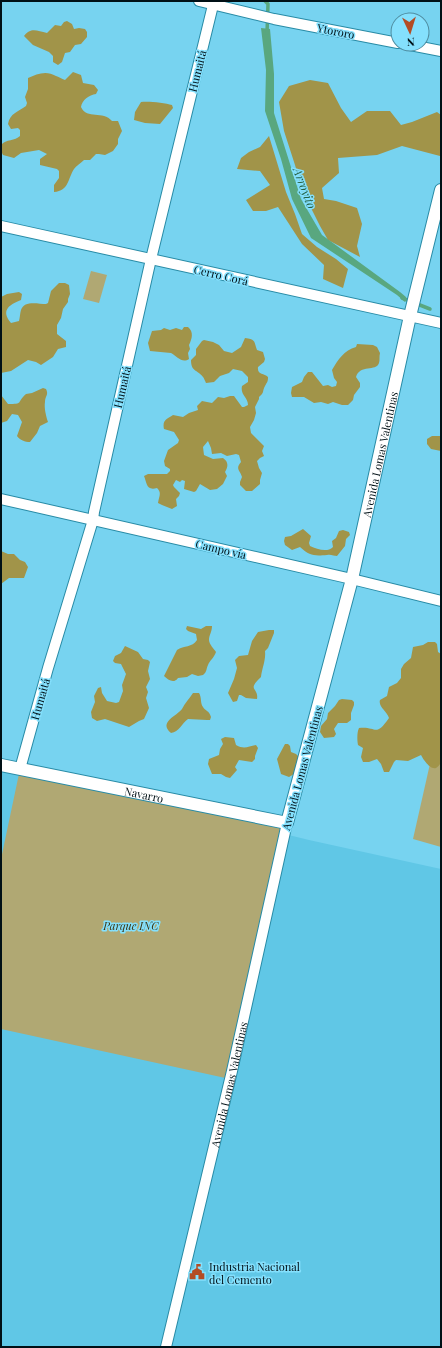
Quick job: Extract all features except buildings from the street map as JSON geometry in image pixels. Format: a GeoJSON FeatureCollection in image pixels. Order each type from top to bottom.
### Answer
{"type":"FeatureCollection","features":[{"type":"Feature","properties":{"kind":"street","name":"Ytororo"},"geometry":{"type":"LineString","coordinates":[[200,1],[214,2],[269,17],[390,41]]}},
{"type":"Feature","properties":{"kind":"street","name":"Humaitá"},"geometry":{"type":"LineString","coordinates":[[20,769],[48,668],[93,520],[151,259],[214,2]]}},
{"type":"Feature","properties":{"kind":"street"},"geometry":{"type":"LineString","coordinates":[[430,49],[441,51]]}},
{"type":"Feature","properties":{"kind":"street","name":"Avenida Lomas Valentinas"},"geometry":{"type":"LineString","coordinates":[[166,1347],[232,1071],[287,824],[352,579],[413,307],[441,190]]}},
{"type":"Feature","properties":{"kind":"street","name":"Cerro Corá"},"geometry":{"type":"LineString","coordinates":[[1,226],[151,259],[413,307],[441,323]]}},
{"type":"Feature","properties":{"kind":"street","name":"Campo vía"},"geometry":{"type":"LineString","coordinates":[[1,499],[352,579],[441,601]]}},
{"type":"Feature","properties":{"kind":"street","name":"Navarro"},"geometry":{"type":"LineString","coordinates":[[1,765],[287,824]]}},
{"type":"Feature","properties":{"kind":"shaded area"},"geometry":{"type":"Polygon","coordinates":[[[67,21],[72,24],[74,29],[85,29],[87,32],[87,37],[81,44],[75,45],[70,52],[65,53],[62,62],[58,65],[53,62],[53,56],[49,52],[33,45],[24,36],[29,31],[47,33],[55,25],[61,26],[67,21]]]}},
{"type":"Feature","properties":{"kind":"shaded area"},"geometry":{"type":"Polygon","coordinates":[[[261,28],[270,29],[274,74],[274,113],[301,199],[322,235],[400,292],[406,297],[405,302],[397,295],[311,238],[292,199],[281,159],[265,111],[266,70],[261,28]]]}},
{"type":"Feature","properties":{"kind":"shaded area"},"geometry":{"type":"Polygon","coordinates":[[[73,72],[81,75],[83,83],[94,85],[98,90],[96,94],[91,95],[84,100],[81,107],[84,111],[91,114],[104,116],[112,121],[118,121],[122,131],[118,139],[118,144],[113,151],[105,155],[96,154],[90,160],[84,160],[74,169],[65,187],[54,192],[54,185],[59,178],[59,171],[57,169],[40,165],[40,159],[47,154],[39,150],[21,153],[14,158],[3,155],[1,145],[20,136],[20,130],[18,128],[11,129],[8,124],[12,115],[26,106],[27,103],[25,97],[28,89],[28,78],[38,74],[49,73],[65,80],[73,72]]]}},
{"type":"Feature","properties":{"kind":"shaded area"},"geometry":{"type":"Polygon","coordinates":[[[310,80],[328,83],[341,108],[351,122],[367,111],[390,111],[401,125],[437,112],[441,115],[440,156],[402,146],[377,155],[338,158],[339,173],[322,188],[324,199],[336,201],[357,208],[362,224],[357,246],[360,257],[328,240],[303,192],[284,131],[279,102],[289,86],[310,80]]]}},
{"type":"Feature","properties":{"kind":"shaded area"},"geometry":{"type":"Polygon","coordinates":[[[141,102],[172,105],[173,108],[160,124],[145,123],[134,120],[135,112],[141,102]]]}},
{"type":"Feature","properties":{"kind":"shaded area"},"geometry":{"type":"Polygon","coordinates":[[[269,136],[286,192],[302,234],[317,247],[336,259],[348,269],[343,288],[323,279],[324,265],[302,244],[278,207],[266,211],[253,211],[246,200],[270,185],[260,171],[237,169],[241,158],[260,147],[269,136]]]}},
{"type":"Feature","properties":{"kind":"shaded area"},"geometry":{"type":"Polygon","coordinates":[[[59,283],[69,285],[70,294],[68,302],[63,309],[61,318],[57,325],[57,334],[66,341],[66,347],[58,349],[53,357],[41,365],[28,360],[11,371],[1,373],[1,297],[7,294],[19,292],[22,294],[21,300],[9,306],[7,309],[6,312],[8,319],[11,323],[19,321],[21,310],[25,305],[32,303],[48,303],[51,291],[59,283]]]}},
{"type":"Feature","properties":{"kind":"shaded area"},"geometry":{"type":"Polygon","coordinates":[[[184,327],[188,327],[192,333],[188,353],[189,359],[184,361],[171,353],[150,351],[148,343],[152,331],[161,330],[164,328],[170,330],[176,328],[182,330],[184,327]]]}},
{"type":"Feature","properties":{"kind":"shaded area"},"geometry":{"type":"Polygon","coordinates":[[[245,338],[253,340],[257,350],[263,352],[265,359],[264,362],[258,367],[258,370],[260,373],[268,377],[263,393],[259,397],[255,407],[256,413],[250,427],[251,433],[264,446],[262,451],[264,456],[257,461],[262,473],[260,484],[252,491],[246,491],[240,485],[242,477],[238,468],[241,462],[239,455],[236,454],[227,456],[221,453],[212,454],[208,441],[203,447],[204,455],[213,459],[223,458],[227,463],[225,472],[227,476],[223,484],[217,489],[210,490],[200,484],[194,492],[184,489],[185,481],[182,480],[180,482],[176,480],[173,485],[180,493],[176,499],[177,506],[172,509],[158,503],[160,495],[159,491],[157,488],[153,489],[149,487],[144,476],[148,474],[167,474],[170,471],[170,469],[165,466],[164,461],[168,450],[178,443],[179,440],[174,432],[164,429],[166,420],[173,415],[183,417],[198,410],[197,406],[202,401],[212,403],[218,397],[224,398],[234,396],[242,407],[248,405],[248,402],[243,394],[242,386],[248,382],[248,377],[242,371],[233,369],[229,373],[220,376],[214,382],[206,383],[201,374],[192,367],[191,364],[191,360],[196,355],[196,349],[204,340],[213,342],[219,345],[224,351],[232,353],[241,347],[245,338]]]}},
{"type":"Feature","properties":{"kind":"shaded area"},"geometry":{"type":"Polygon","coordinates":[[[357,344],[373,345],[377,347],[380,353],[379,362],[377,366],[364,369],[358,373],[356,377],[360,383],[360,387],[354,395],[353,400],[348,405],[333,402],[328,404],[321,402],[314,403],[304,397],[292,397],[292,387],[302,382],[308,372],[312,372],[323,386],[336,386],[337,382],[334,378],[332,370],[342,356],[348,350],[356,347],[357,344]]]}},
{"type":"Feature","properties":{"kind":"shaded area"},"geometry":{"type":"Polygon","coordinates":[[[43,388],[46,389],[47,393],[45,407],[48,422],[40,426],[30,442],[24,441],[17,436],[22,422],[18,415],[12,414],[7,421],[1,423],[1,395],[8,404],[16,404],[26,394],[43,388]]]}},
{"type":"Feature","properties":{"kind":"shaded area"},"geometry":{"type":"Polygon","coordinates":[[[432,436],[441,436],[441,451],[431,449],[427,444],[427,439],[432,436]]]}},
{"type":"Feature","properties":{"kind":"shaded area"},"geometry":{"type":"Polygon","coordinates":[[[303,529],[311,536],[309,543],[310,546],[322,550],[328,550],[333,547],[332,541],[336,538],[339,531],[343,530],[349,532],[350,535],[346,539],[345,546],[337,556],[315,555],[310,554],[300,547],[292,550],[285,545],[285,537],[291,536],[303,529]]]}},
{"type":"Feature","properties":{"kind":"shaded area"},"geometry":{"type":"Polygon","coordinates":[[[1,551],[8,554],[14,554],[20,560],[25,562],[28,567],[24,578],[9,578],[1,584],[1,551]]]}},
{"type":"Feature","properties":{"kind":"shaded area"},"geometry":{"type":"Polygon","coordinates":[[[187,626],[201,629],[206,626],[212,626],[209,642],[216,652],[203,675],[198,676],[192,674],[187,677],[178,678],[175,681],[171,681],[164,676],[177,650],[195,643],[197,640],[196,634],[188,631],[186,629],[187,626]]]}},
{"type":"Feature","properties":{"kind":"shaded area"},"geometry":{"type":"Polygon","coordinates":[[[274,630],[274,633],[268,648],[265,651],[261,677],[254,685],[257,699],[246,698],[239,695],[237,701],[233,702],[228,693],[237,668],[235,660],[239,656],[248,655],[252,641],[258,632],[274,630]]]}},
{"type":"Feature","properties":{"kind":"shaded area"},"geometry":{"type":"Polygon","coordinates":[[[428,642],[435,642],[437,644],[438,652],[441,654],[441,763],[436,768],[431,767],[421,755],[408,761],[396,760],[389,772],[384,772],[377,759],[369,762],[363,762],[361,757],[363,748],[358,745],[358,730],[359,728],[365,728],[376,730],[381,728],[389,718],[380,705],[380,700],[387,696],[389,687],[397,683],[401,678],[401,669],[411,658],[413,647],[423,645],[428,642]]]}},
{"type":"Feature","properties":{"kind":"shaded area"},"geometry":{"type":"Polygon","coordinates":[[[125,646],[138,652],[143,659],[150,662],[148,671],[150,679],[146,687],[148,692],[146,698],[149,708],[144,719],[129,727],[105,719],[97,721],[92,718],[91,712],[95,702],[94,696],[98,688],[101,687],[102,693],[107,701],[116,703],[119,702],[123,691],[122,685],[126,674],[121,664],[113,661],[115,656],[121,653],[125,646]]]}},
{"type":"Feature","properties":{"kind":"shaded area"},"geometry":{"type":"Polygon","coordinates":[[[193,693],[199,693],[202,705],[211,717],[210,720],[188,719],[176,731],[171,733],[168,729],[167,722],[180,712],[193,693]]]}},
{"type":"Feature","properties":{"kind":"shaded area"},"geometry":{"type":"Polygon","coordinates":[[[339,700],[352,700],[354,702],[351,720],[347,723],[338,723],[334,729],[336,734],[334,737],[324,738],[320,732],[321,726],[327,719],[328,713],[339,700]]]}},
{"type":"Feature","properties":{"kind":"shaded area"},"geometry":{"type":"Polygon","coordinates":[[[225,737],[234,738],[236,745],[239,746],[244,747],[256,745],[258,748],[255,759],[252,762],[239,760],[235,767],[237,770],[230,778],[221,774],[212,774],[208,764],[209,759],[219,755],[223,744],[221,739],[225,737]]]}},
{"type":"Feature","properties":{"kind":"shaded area"},"geometry":{"type":"Polygon","coordinates":[[[285,744],[288,744],[291,752],[300,758],[294,774],[289,777],[281,774],[277,759],[285,744]]]}},
{"type":"Feature","properties":{"kind":"shaded area"},"geometry":{"type":"Polygon","coordinates":[[[1,766],[20,769],[309,840],[441,869],[441,1347],[1,1347],[1,766]]]}},
{"type":"Feature","properties":{"kind":"green space"},"geometry":{"type":"Polygon","coordinates":[[[91,271],[107,275],[99,303],[83,299],[91,271]]]}},
{"type":"Feature","properties":{"kind":"green space"},"geometry":{"type":"Polygon","coordinates":[[[441,715],[441,847],[413,839],[441,715]]]}},
{"type":"Feature","properties":{"kind":"green space","name":"Parque INC"},"geometry":{"type":"Polygon","coordinates":[[[20,769],[287,823],[230,1079],[1,1029],[1,859],[20,769]]]}},
{"type":"Feature","properties":{"kind":"waterway","name":"Arroyito"},"geometry":{"type":"LineString","coordinates":[[265,1],[268,4],[267,33]]}},
{"type":"Feature","properties":{"kind":"waterway","name":"Arroyito"},"geometry":{"type":"LineString","coordinates":[[402,298],[430,309]]}},
{"type":"Feature","properties":{"kind":"place","name":"Industria Nacional del Cemento"},"geometry":{"type":"Point","coordinates":[197,1272]}}]}
